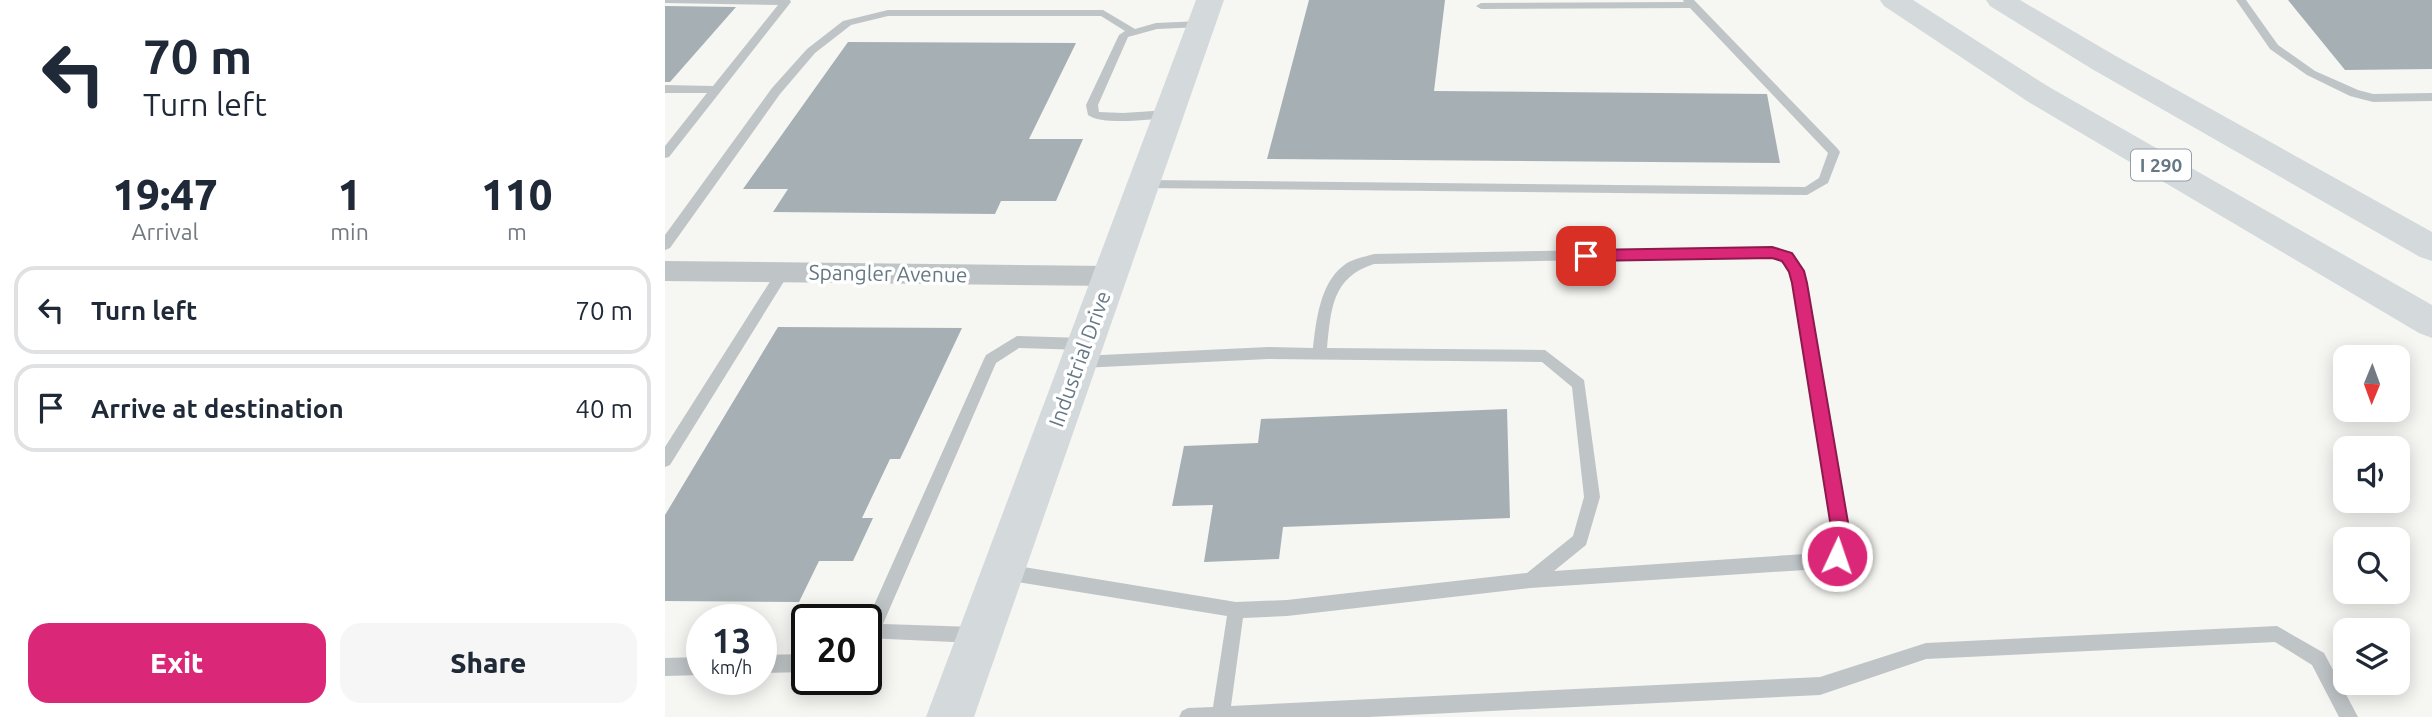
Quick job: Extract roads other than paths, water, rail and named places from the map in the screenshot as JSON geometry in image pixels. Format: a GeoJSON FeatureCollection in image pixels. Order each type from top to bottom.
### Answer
{"type":"FeatureCollection","features":[{"type":"Feature","properties":{"kind":"main road","name":"I 290"},"geometry":{"type":"LineString","coordinates":[[1894,0],[2038,94],[2432,323]]}},
{"type":"Feature","properties":{"kind":"main road"},"geometry":{"type":"LineString","coordinates":[[2000,0],[2103,62],[2432,248]]}},
{"type":"Feature","properties":{"kind":"main road","name":"Industrial Drive"},"geometry":{"type":"LineString","coordinates":[[950,717],[1206,12]]}},
{"type":"Feature","properties":{"kind":"street","name":"Spangler Avenue"},"geometry":{"type":"LineString","coordinates":[[665,271],[1110,276]]}},
{"type":"Feature","properties":{"kind":"lane"},"geometry":{"type":"LineString","coordinates":[[665,0],[786,2],[665,154]]}},
{"type":"Feature","properties":{"kind":"lane"},"geometry":{"type":"LineString","coordinates":[[2241,0],[2274,47],[2311,73],[2354,93],[2373,98],[2432,97]]}},
{"type":"Feature","properties":{"kind":"lane"},"geometry":{"type":"LineString","coordinates":[[1144,184],[1807,191],[1824,180],[1834,152],[1691,2],[1481,6]]}},
{"type":"Feature","properties":{"kind":"lane"},"geometry":{"type":"LineString","coordinates":[[1169,114],[1123,117],[1094,115],[1092,105],[1120,42],[1132,30],[1206,12]]}},
{"type":"Feature","properties":{"kind":"lane"},"geometry":{"type":"LineString","coordinates":[[665,245],[776,91],[811,51],[847,23],[888,13],[1103,13],[1132,30]]}},
{"type":"Feature","properties":{"kind":"lane"},"geometry":{"type":"LineString","coordinates":[[665,89],[716,90]]}},
{"type":"Feature","properties":{"kind":"lane"},"geometry":{"type":"LineString","coordinates":[[1002,572],[1236,610],[1287,608],[1530,580],[1820,561],[1837,556],[1842,540],[1802,296],[1797,271],[1787,257],[1772,252],[1374,259],[1349,268],[1335,284],[1324,320],[1319,353]]}},
{"type":"Feature","properties":{"kind":"lane"},"geometry":{"type":"LineString","coordinates":[[665,460],[783,272]]}},
{"type":"Feature","properties":{"kind":"lane"},"geometry":{"type":"LineString","coordinates":[[881,604],[991,359],[1017,342],[1082,353],[1545,356],[1579,384],[1592,497],[1580,540],[1530,580]]}},
{"type":"Feature","properties":{"kind":"lane"},"geometry":{"type":"LineString","coordinates":[[1221,715],[1236,610]]}},
{"type":"Feature","properties":{"kind":"lane"},"geometry":{"type":"LineString","coordinates":[[882,633],[980,635]]}},
{"type":"Feature","properties":{"kind":"lane"},"geometry":{"type":"LineString","coordinates":[[1188,717],[1820,686],[1926,652],[2277,634],[2318,659],[2349,717]]}},
{"type":"Feature","properties":{"kind":"lane"},"geometry":{"type":"LineString","coordinates":[[665,667],[686,666]]}}]}
